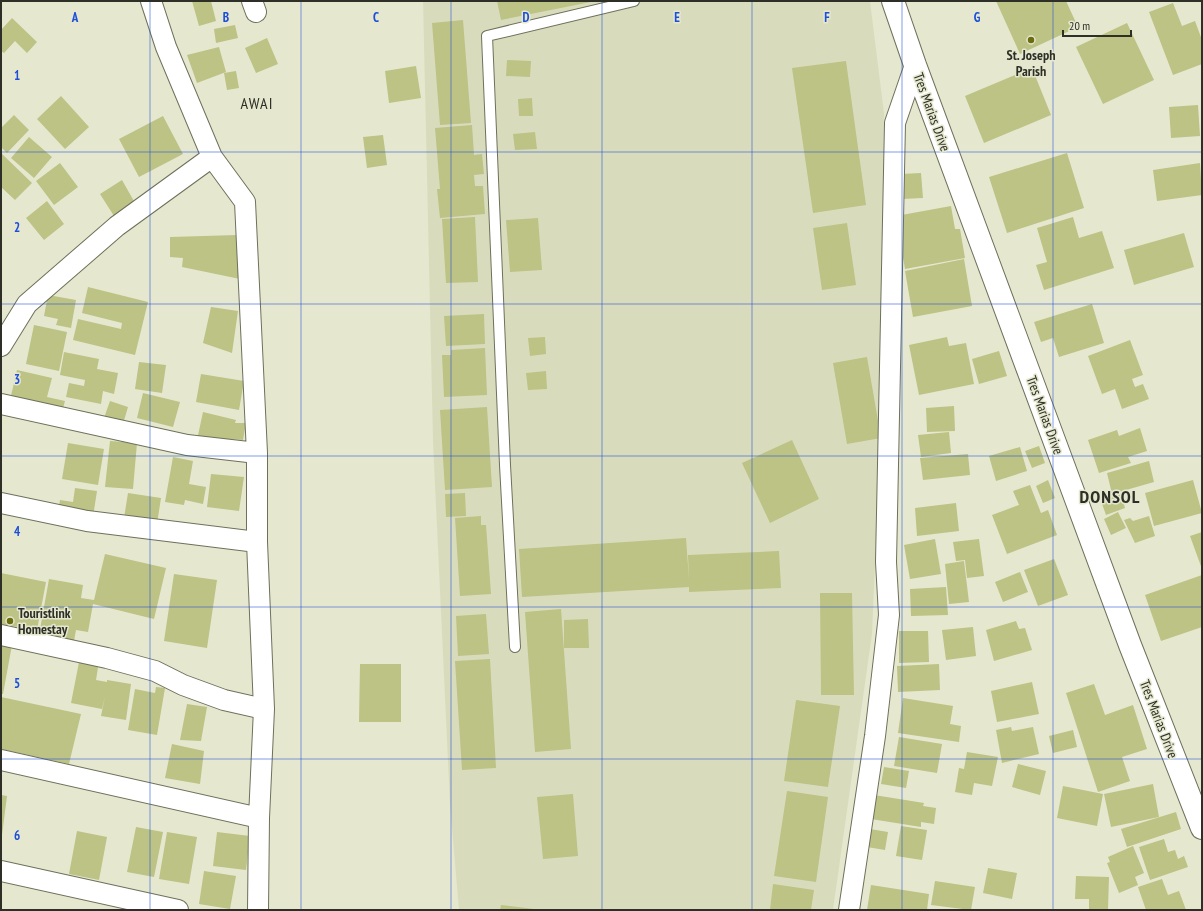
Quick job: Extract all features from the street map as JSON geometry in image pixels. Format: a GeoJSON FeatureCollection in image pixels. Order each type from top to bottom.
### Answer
{"type":"FeatureCollection","features":[{"type":"Feature","properties":{"kind":"main road","name":"Tres Marias Drive"},"geometry":{"type":"LineString","coordinates":[[893,1],[915,65],[1130,645],[1202,828]]}},
{"type":"Feature","properties":{"kind":"street"},"geometry":{"type":"LineString","coordinates":[[151,1],[166,47],[212,157],[245,202],[257,453],[257,542],[264,709],[258,910]]}},
{"type":"Feature","properties":{"kind":"street"},"geometry":{"type":"LineString","coordinates":[[849,910],[875,736],[889,614],[886,562],[895,123],[915,65]]}},
{"type":"Feature","properties":{"kind":"street"},"geometry":{"type":"LineString","coordinates":[[1,346],[27,304],[117,226],[212,157]]}},
{"type":"Feature","properties":{"kind":"street"},"geometry":{"type":"LineString","coordinates":[[1,404],[187,445],[257,453]]}},
{"type":"Feature","properties":{"kind":"street"},"geometry":{"type":"LineString","coordinates":[[1,503],[87,521],[257,542]]}},
{"type":"Feature","properties":{"kind":"street"},"geometry":{"type":"LineString","coordinates":[[1,635],[114,660],[155,671],[183,685],[224,700],[264,709]]}},
{"type":"Feature","properties":{"kind":"street"},"geometry":{"type":"LineString","coordinates":[[1,760],[260,818]]}},
{"type":"Feature","properties":{"kind":"street"},"geometry":{"type":"LineString","coordinates":[[1,871],[178,910]]}},
{"type":"Feature","properties":{"kind":"lane"},"geometry":{"type":"LineString","coordinates":[[515,647],[505,465],[487,36],[634,1]]}},
{"type":"Feature","properties":{"kind":"shaded area"},"geometry":{"type":"Polygon","coordinates":[[[423,1],[870,1],[884,113],[882,405],[872,634],[833,910],[459,910],[450,805],[433,442],[423,1]]]}},
{"type":"Feature","properties":{"kind":"building"},"geometry":{"type":"Polygon","coordinates":[[[192,1],[211,1],[216,21],[199,26],[192,1]]]}},
{"type":"Feature","properties":{"kind":"building"},"geometry":{"type":"Polygon","coordinates":[[[497,1],[591,1],[591,2],[501,20],[497,1]]]}},
{"type":"Feature","properties":{"kind":"building","name":"St. Joseph Parish"},"geometry":{"type":"Polygon","coordinates":[[[996,1],[1066,1],[1078,27],[1020,54],[996,1]]]}},
{"type":"Feature","properties":{"kind":"building"},"geometry":{"type":"Polygon","coordinates":[[[1173,3],[1182,26],[1195,21],[1202,40],[1202,64],[1173,75],[1149,12],[1173,3]]]}},
{"type":"Feature","properties":{"kind":"building"},"geometry":{"type":"Polygon","coordinates":[[[12,18],[37,42],[27,53],[15,41],[4,53],[1,51],[1,30],[12,18]]]}},
{"type":"Feature","properties":{"kind":"building"},"geometry":{"type":"Polygon","coordinates":[[[463,20],[471,123],[440,125],[432,23],[463,20]]]}},
{"type":"Feature","properties":{"kind":"building"},"geometry":{"type":"Polygon","coordinates":[[[1127,23],[1154,80],[1103,104],[1076,47],[1127,23]]]}},
{"type":"Feature","properties":{"kind":"building"},"geometry":{"type":"Polygon","coordinates":[[[235,25],[238,38],[216,43],[214,29],[235,25]]]}},
{"type":"Feature","properties":{"kind":"building"},"geometry":{"type":"Polygon","coordinates":[[[267,38],[278,64],[256,73],[245,48],[267,38]]]}},
{"type":"Feature","properties":{"kind":"building"},"geometry":{"type":"Polygon","coordinates":[[[219,47],[226,72],[197,83],[187,55],[219,47]]]}},
{"type":"Feature","properties":{"kind":"building"},"geometry":{"type":"Polygon","coordinates":[[[507,60],[531,61],[530,77],[506,76],[507,60]]]}},
{"type":"Feature","properties":{"kind":"building"},"geometry":{"type":"Polygon","coordinates":[[[846,61],[866,205],[813,213],[792,68],[846,61]]]}},
{"type":"Feature","properties":{"kind":"building"},"geometry":{"type":"Polygon","coordinates":[[[416,66],[421,98],[389,103],[385,71],[416,66]]]}},
{"type":"Feature","properties":{"kind":"building"},"geometry":{"type":"Polygon","coordinates":[[[1032,68],[1051,115],[984,143],[965,96],[1032,68]]]}},
{"type":"Feature","properties":{"kind":"building"},"geometry":{"type":"Polygon","coordinates":[[[236,71],[239,88],[227,90],[224,73],[236,71]]]}},
{"type":"Feature","properties":{"kind":"building"},"geometry":{"type":"Polygon","coordinates":[[[61,96],[89,127],[65,149],[37,119],[61,96]]]}},
{"type":"Feature","properties":{"kind":"building"},"geometry":{"type":"Polygon","coordinates":[[[532,98],[533,116],[519,116],[518,99],[532,98]]]}},
{"type":"Feature","properties":{"kind":"building"},"geometry":{"type":"Polygon","coordinates":[[[1198,105],[1200,136],[1171,138],[1169,107],[1198,105]]]}},
{"type":"Feature","properties":{"kind":"building"},"geometry":{"type":"Polygon","coordinates":[[[14,115],[29,130],[7,153],[1,147],[1,128],[14,115]]]}},
{"type":"Feature","properties":{"kind":"building"},"geometry":{"type":"Polygon","coordinates":[[[163,116],[183,154],[139,177],[119,139],[163,116]]]}},
{"type":"Feature","properties":{"kind":"building"},"geometry":{"type":"Polygon","coordinates":[[[472,125],[474,155],[482,154],[484,174],[474,175],[475,186],[483,186],[485,214],[440,218],[437,189],[440,189],[435,128],[472,125]]]}},
{"type":"Feature","properties":{"kind":"building"},"geometry":{"type":"Polygon","coordinates":[[[535,132],[537,149],[515,150],[513,134],[535,132]]]}},
{"type":"Feature","properties":{"kind":"building"},"geometry":{"type":"Polygon","coordinates":[[[383,135],[387,165],[367,168],[363,137],[383,135]]]}},
{"type":"Feature","properties":{"kind":"building"},"geometry":{"type":"Polygon","coordinates":[[[29,137],[52,157],[34,178],[11,158],[29,137]]]}},
{"type":"Feature","properties":{"kind":"building"},"geometry":{"type":"Polygon","coordinates":[[[1,153],[32,183],[15,200],[1,187],[1,153]]]}},
{"type":"Feature","properties":{"kind":"building"},"geometry":{"type":"Polygon","coordinates":[[[1067,153],[1084,208],[1007,233],[989,177],[1067,153]]]}},
{"type":"Feature","properties":{"kind":"building"},"geometry":{"type":"Polygon","coordinates":[[[60,163],[78,187],[54,205],[36,181],[60,163]]]}},
{"type":"Feature","properties":{"kind":"building"},"geometry":{"type":"Polygon","coordinates":[[[1200,163],[1202,195],[1157,201],[1153,170],[1200,163]]]}},
{"type":"Feature","properties":{"kind":"building"},"geometry":{"type":"Polygon","coordinates":[[[921,173],[923,198],[902,199],[901,174],[921,173]]]}},
{"type":"Feature","properties":{"kind":"building"},"geometry":{"type":"Polygon","coordinates":[[[122,180],[135,203],[114,216],[100,194],[122,180]]]}},
{"type":"Feature","properties":{"kind":"building"},"geometry":{"type":"Polygon","coordinates":[[[47,201],[64,224],[44,240],[26,218],[47,201]]]}},
{"type":"Feature","properties":{"kind":"building"},"geometry":{"type":"Polygon","coordinates":[[[951,206],[955,229],[960,229],[965,258],[905,269],[896,216],[951,206]]]}},
{"type":"Feature","properties":{"kind":"building"},"geometry":{"type":"Polygon","coordinates":[[[475,217],[478,282],[446,283],[442,219],[475,217]]]}},
{"type":"Feature","properties":{"kind":"building"},"geometry":{"type":"Polygon","coordinates":[[[1073,217],[1079,238],[1102,231],[1114,268],[1044,290],[1036,265],[1047,262],[1037,228],[1073,217]]]}},
{"type":"Feature","properties":{"kind":"building"},"geometry":{"type":"Polygon","coordinates":[[[538,218],[542,270],[510,272],[506,220],[538,218]]]}},
{"type":"Feature","properties":{"kind":"building"},"geometry":{"type":"Polygon","coordinates":[[[847,223],[856,285],[822,290],[813,228],[847,223]]]}},
{"type":"Feature","properties":{"kind":"building"},"geometry":{"type":"Polygon","coordinates":[[[1184,233],[1194,267],[1134,285],[1124,250],[1184,233]]]}},
{"type":"Feature","properties":{"kind":"building"},"geometry":{"type":"Polygon","coordinates":[[[237,235],[240,279],[182,267],[183,258],[170,257],[170,237],[237,235]]]}},
{"type":"Feature","properties":{"kind":"building"},"geometry":{"type":"Polygon","coordinates":[[[964,259],[972,306],[913,317],[905,271],[964,259]]]}},
{"type":"Feature","properties":{"kind":"building"},"geometry":{"type":"Polygon","coordinates":[[[88,287],[148,302],[135,355],[73,340],[78,319],[121,329],[122,323],[82,313],[88,287]]]}},
{"type":"Feature","properties":{"kind":"building"},"geometry":{"type":"Polygon","coordinates":[[[48,295],[76,300],[71,328],[56,325],[58,319],[44,316],[48,295]]]}},
{"type":"Feature","properties":{"kind":"building"},"geometry":{"type":"Polygon","coordinates":[[[1092,304],[1104,343],[1059,357],[1053,338],[1041,342],[1034,322],[1092,304]]]}},
{"type":"Feature","properties":{"kind":"building"},"geometry":{"type":"Polygon","coordinates":[[[211,307],[238,311],[232,353],[203,343],[211,307]]]}},
{"type":"Feature","properties":{"kind":"building"},"geometry":{"type":"Polygon","coordinates":[[[484,314],[485,344],[446,346],[444,316],[484,314]]]}},
{"type":"Feature","properties":{"kind":"building"},"geometry":{"type":"Polygon","coordinates":[[[34,325],[67,332],[59,371],[26,364],[34,325]]]}},
{"type":"Feature","properties":{"kind":"building"},"geometry":{"type":"Polygon","coordinates":[[[545,337],[546,354],[530,356],[528,338],[545,337]]]}},
{"type":"Feature","properties":{"kind":"building"},"geometry":{"type":"Polygon","coordinates":[[[947,337],[949,346],[966,343],[974,384],[919,395],[909,345],[947,337]]]}},
{"type":"Feature","properties":{"kind":"building"},"geometry":{"type":"Polygon","coordinates":[[[1130,340],[1143,375],[1132,379],[1135,387],[1143,384],[1149,399],[1122,409],[1115,389],[1102,394],[1088,356],[1130,340]]]}},
{"type":"Feature","properties":{"kind":"building"},"geometry":{"type":"Polygon","coordinates":[[[485,348],[487,395],[444,397],[442,355],[451,355],[451,350],[485,348]]]}},
{"type":"Feature","properties":{"kind":"building"},"geometry":{"type":"Polygon","coordinates":[[[999,351],[1007,376],[979,384],[972,359],[999,351]]]}},
{"type":"Feature","properties":{"kind":"building"},"geometry":{"type":"Polygon","coordinates":[[[64,352],[99,359],[97,369],[118,373],[114,394],[103,391],[101,404],[66,397],[69,383],[84,386],[85,380],[60,375],[64,352]]]}},
{"type":"Feature","properties":{"kind":"building"},"geometry":{"type":"Polygon","coordinates":[[[867,357],[881,438],[847,444],[833,363],[867,357]]]}},
{"type":"Feature","properties":{"kind":"building"},"geometry":{"type":"Polygon","coordinates":[[[139,362],[166,365],[162,393],[135,389],[139,362]]]}},
{"type":"Feature","properties":{"kind":"building"},"geometry":{"type":"Polygon","coordinates":[[[17,370],[52,378],[47,397],[65,401],[62,412],[10,400],[17,370]]]}},
{"type":"Feature","properties":{"kind":"building"},"geometry":{"type":"Polygon","coordinates":[[[546,371],[547,389],[528,390],[526,373],[546,371]]]}},
{"type":"Feature","properties":{"kind":"building"},"geometry":{"type":"Polygon","coordinates":[[[201,374],[244,381],[239,410],[196,402],[201,374]]]}},
{"type":"Feature","properties":{"kind":"building"},"geometry":{"type":"Polygon","coordinates":[[[143,393],[180,402],[173,427],[137,418],[143,393]]]}},
{"type":"Feature","properties":{"kind":"building"},"geometry":{"type":"Polygon","coordinates":[[[110,401],[128,407],[123,424],[104,418],[110,401]]]}},
{"type":"Feature","properties":{"kind":"building"},"geometry":{"type":"Polygon","coordinates":[[[954,406],[955,431],[927,432],[926,408],[954,406]]]}},
{"type":"Feature","properties":{"kind":"building"},"geometry":{"type":"Polygon","coordinates":[[[487,407],[492,487],[445,490],[440,410],[487,407]]]}},
{"type":"Feature","properties":{"kind":"building"},"geometry":{"type":"Polygon","coordinates":[[[203,412],[236,420],[235,423],[246,423],[243,440],[231,439],[229,448],[197,440],[203,412]]]}},
{"type":"Feature","properties":{"kind":"building"},"geometry":{"type":"Polygon","coordinates":[[[1140,428],[1147,451],[1128,457],[1131,463],[1099,473],[1088,440],[1117,430],[1119,436],[1140,428]]]}},
{"type":"Feature","properties":{"kind":"building"},"geometry":{"type":"Polygon","coordinates":[[[949,432],[951,453],[921,457],[918,435],[949,432]]]}},
{"type":"Feature","properties":{"kind":"building"},"geometry":{"type":"Polygon","coordinates":[[[792,440],[819,499],[770,523],[742,463],[792,440]]]}},
{"type":"Feature","properties":{"kind":"building"},"geometry":{"type":"Polygon","coordinates":[[[110,441],[137,443],[133,489],[105,487],[110,441]]]}},
{"type":"Feature","properties":{"kind":"building"},"geometry":{"type":"Polygon","coordinates":[[[68,443],[104,449],[98,485],[62,479],[68,443]]]}},
{"type":"Feature","properties":{"kind":"building"},"geometry":{"type":"Polygon","coordinates":[[[1039,446],[1045,463],[1032,468],[1025,451],[1039,446]]]}},
{"type":"Feature","properties":{"kind":"building"},"geometry":{"type":"Polygon","coordinates":[[[1020,447],[1027,471],[996,481],[989,456],[1020,447]]]}},
{"type":"Feature","properties":{"kind":"building"},"geometry":{"type":"Polygon","coordinates":[[[968,454],[970,475],[923,480],[920,458],[968,454]]]}},
{"type":"Feature","properties":{"kind":"building"},"geometry":{"type":"Polygon","coordinates":[[[173,457],[193,461],[189,484],[206,487],[203,504],[185,500],[184,505],[165,502],[173,457]]]}},
{"type":"Feature","properties":{"kind":"building"},"geometry":{"type":"Polygon","coordinates":[[[1149,461],[1154,482],[1112,494],[1107,473],[1149,461]]]}},
{"type":"Feature","properties":{"kind":"building"},"geometry":{"type":"Polygon","coordinates":[[[211,474],[244,477],[239,511],[207,507],[211,474]]]}},
{"type":"Feature","properties":{"kind":"building"},"geometry":{"type":"Polygon","coordinates":[[[1048,480],[1055,498],[1043,503],[1036,486],[1048,480]]]}},
{"type":"Feature","properties":{"kind":"building"},"geometry":{"type":"Polygon","coordinates":[[[1193,480],[1202,513],[1154,526],[1145,493],[1193,480]]]}},
{"type":"Feature","properties":{"kind":"building"},"geometry":{"type":"Polygon","coordinates":[[[1030,485],[1041,513],[1048,510],[1057,535],[1007,554],[992,515],[1019,505],[1013,491],[1030,485]]]}},
{"type":"Feature","properties":{"kind":"building"},"geometry":{"type":"Polygon","coordinates":[[[75,488],[97,491],[93,517],[58,512],[60,500],[73,502],[75,488]]]}},
{"type":"Feature","properties":{"kind":"building"},"geometry":{"type":"Polygon","coordinates":[[[128,493],[161,498],[157,524],[124,518],[128,493]]]}},
{"type":"Feature","properties":{"kind":"building"},"geometry":{"type":"Polygon","coordinates":[[[465,493],[466,516],[446,517],[445,494],[465,493]]]}},
{"type":"Feature","properties":{"kind":"building"},"geometry":{"type":"Polygon","coordinates":[[[1121,494],[1125,508],[1106,515],[1101,501],[1121,494]]]}},
{"type":"Feature","properties":{"kind":"building"},"geometry":{"type":"Polygon","coordinates":[[[956,503],[959,531],[917,536],[915,508],[956,503]]]}},
{"type":"Feature","properties":{"kind":"building"},"geometry":{"type":"Polygon","coordinates":[[[1118,512],[1126,528],[1111,535],[1104,519],[1118,512]]]}},
{"type":"Feature","properties":{"kind":"building"},"geometry":{"type":"Polygon","coordinates":[[[481,516],[481,525],[486,525],[491,594],[460,596],[455,518],[481,516]]]}},
{"type":"Feature","properties":{"kind":"building"},"geometry":{"type":"Polygon","coordinates":[[[1149,516],[1155,536],[1135,543],[1124,520],[1130,518],[1133,521],[1149,516]]]}},
{"type":"Feature","properties":{"kind":"building"},"geometry":{"type":"Polygon","coordinates":[[[1202,532],[1202,569],[1190,536],[1202,532]]]}},
{"type":"Feature","properties":{"kind":"building"},"geometry":{"type":"Polygon","coordinates":[[[686,538],[689,580],[688,555],[779,551],[781,588],[689,592],[689,587],[522,597],[519,549],[686,538]]]}},
{"type":"Feature","properties":{"kind":"building"},"geometry":{"type":"Polygon","coordinates":[[[935,539],[941,574],[910,579],[904,545],[935,539]]]}},
{"type":"Feature","properties":{"kind":"building"},"geometry":{"type":"Polygon","coordinates":[[[979,539],[984,576],[967,578],[965,560],[956,561],[953,542],[979,539]]]}},
{"type":"Feature","properties":{"kind":"building"},"geometry":{"type":"Polygon","coordinates":[[[105,554],[166,568],[154,619],[93,604],[88,632],[76,630],[74,641],[39,635],[49,579],[83,585],[81,598],[94,600],[105,554]]]}},
{"type":"Feature","properties":{"kind":"building"},"geometry":{"type":"Polygon","coordinates":[[[1054,559],[1068,595],[1038,606],[1024,570],[1054,559]]]}},
{"type":"Feature","properties":{"kind":"building"},"geometry":{"type":"Polygon","coordinates":[[[964,561],[969,602],[949,604],[945,564],[964,561]]]}},
{"type":"Feature","properties":{"kind":"building"},"geometry":{"type":"Polygon","coordinates":[[[1020,572],[1028,592],[1003,602],[995,582],[1020,572]]]}},
{"type":"Feature","properties":{"kind":"building"},"geometry":{"type":"Polygon","coordinates":[[[1,573],[46,582],[37,630],[1,624],[1,573]]]}},
{"type":"Feature","properties":{"kind":"building"},"geometry":{"type":"Polygon","coordinates":[[[174,574],[217,580],[207,648],[164,641],[174,574]]]}},
{"type":"Feature","properties":{"kind":"building"},"geometry":{"type":"Polygon","coordinates":[[[1202,575],[1202,627],[1161,641],[1145,595],[1202,575]]]}},
{"type":"Feature","properties":{"kind":"building"},"geometry":{"type":"Polygon","coordinates":[[[946,587],[948,615],[911,616],[910,589],[946,587]]]}},
{"type":"Feature","properties":{"kind":"building"},"geometry":{"type":"Polygon","coordinates":[[[820,593],[852,593],[854,695],[821,695],[820,593]]]}},
{"type":"Feature","properties":{"kind":"building"},"geometry":{"type":"Polygon","coordinates":[[[561,609],[571,749],[535,752],[525,612],[561,609]]]}},
{"type":"Feature","properties":{"kind":"building"},"geometry":{"type":"Polygon","coordinates":[[[486,614],[489,654],[458,656],[456,616],[486,614]]]}},
{"type":"Feature","properties":{"kind":"building"},"geometry":{"type":"Polygon","coordinates":[[[588,619],[589,648],[564,648],[564,620],[588,619]]]}},
{"type":"Feature","properties":{"kind":"building"},"geometry":{"type":"Polygon","coordinates":[[[1016,621],[1019,629],[1025,628],[1032,650],[994,661],[986,630],[1016,621]]]}},
{"type":"Feature","properties":{"kind":"building"},"geometry":{"type":"Polygon","coordinates":[[[973,627],[976,656],[946,660],[942,630],[973,627]]]}},
{"type":"Feature","properties":{"kind":"building"},"geometry":{"type":"Polygon","coordinates":[[[899,631],[928,631],[929,662],[899,663],[899,631]]]}},
{"type":"Feature","properties":{"kind":"building"},"geometry":{"type":"Polygon","coordinates":[[[1,643],[12,645],[3,694],[1,694],[1,643]]]}},
{"type":"Feature","properties":{"kind":"building"},"geometry":{"type":"Polygon","coordinates":[[[80,657],[99,661],[96,680],[107,682],[107,680],[131,684],[126,720],[101,716],[105,696],[102,709],[71,703],[80,657]]]}},
{"type":"Feature","properties":{"kind":"building"},"geometry":{"type":"Polygon","coordinates":[[[490,659],[496,768],[462,770],[455,661],[490,659]]]}},
{"type":"Feature","properties":{"kind":"building"},"geometry":{"type":"Polygon","coordinates":[[[360,664],[401,664],[401,722],[359,722],[360,664]]]}},
{"type":"Feature","properties":{"kind":"building"},"geometry":{"type":"Polygon","coordinates":[[[939,664],[940,690],[898,692],[897,666],[939,664]]]}},
{"type":"Feature","properties":{"kind":"building"},"geometry":{"type":"Polygon","coordinates":[[[1032,682],[1039,714],[997,722],[991,691],[1032,682]]]}},
{"type":"Feature","properties":{"kind":"building"},"geometry":{"type":"Polygon","coordinates":[[[1094,684],[1105,715],[1133,705],[1147,749],[1122,757],[1130,781],[1098,792],[1066,693],[1094,684]]]}},
{"type":"Feature","properties":{"kind":"building"},"geometry":{"type":"Polygon","coordinates":[[[156,687],[165,688],[157,735],[128,730],[135,689],[155,693],[156,687]]]}},
{"type":"Feature","properties":{"kind":"building"},"geometry":{"type":"Polygon","coordinates":[[[1,697],[81,714],[69,764],[1,749],[1,697]]]}},
{"type":"Feature","properties":{"kind":"building"},"geometry":{"type":"Polygon","coordinates":[[[903,698],[953,706],[950,724],[961,726],[959,742],[898,733],[903,698]]]}},
{"type":"Feature","properties":{"kind":"building"},"geometry":{"type":"Polygon","coordinates":[[[796,700],[840,706],[828,787],[784,781],[796,700]]]}},
{"type":"Feature","properties":{"kind":"building"},"geometry":{"type":"Polygon","coordinates":[[[187,704],[207,707],[201,741],[180,740],[187,704]]]}},
{"type":"Feature","properties":{"kind":"building"},"geometry":{"type":"Polygon","coordinates":[[[1011,727],[1012,731],[1033,727],[1039,754],[1002,763],[996,730],[1011,727]]]}},
{"type":"Feature","properties":{"kind":"building"},"geometry":{"type":"Polygon","coordinates":[[[1073,730],[1077,747],[1053,753],[1049,736],[1073,730]]]}},
{"type":"Feature","properties":{"kind":"building"},"geometry":{"type":"Polygon","coordinates":[[[899,737],[942,744],[937,773],[894,766],[899,737]]]}},
{"type":"Feature","properties":{"kind":"building"},"geometry":{"type":"Polygon","coordinates":[[[172,744],[204,751],[200,784],[165,778],[172,744]]]}},
{"type":"Feature","properties":{"kind":"building"},"geometry":{"type":"Polygon","coordinates":[[[967,752],[998,757],[992,786],[974,783],[972,795],[955,792],[959,768],[964,769],[967,752]]]}},
{"type":"Feature","properties":{"kind":"building"},"geometry":{"type":"Polygon","coordinates":[[[1018,764],[1046,771],[1040,795],[1012,787],[1018,764]]]}},
{"type":"Feature","properties":{"kind":"building"},"geometry":{"type":"Polygon","coordinates":[[[884,767],[909,771],[906,788],[881,784],[884,767]]]}},
{"type":"Feature","properties":{"kind":"building"},"geometry":{"type":"Polygon","coordinates":[[[1153,784],[1159,817],[1111,827],[1104,794],[1153,784]]]}},
{"type":"Feature","properties":{"kind":"building"},"geometry":{"type":"Polygon","coordinates":[[[1063,786],[1103,794],[1097,826],[1057,818],[1063,786]]]}},
{"type":"Feature","properties":{"kind":"building"},"geometry":{"type":"Polygon","coordinates":[[[787,791],[828,797],[816,882],[774,876],[787,791]]]}},
{"type":"Feature","properties":{"kind":"building"},"geometry":{"type":"Polygon","coordinates":[[[573,794],[578,856],[543,859],[537,797],[573,794]]]}},
{"type":"Feature","properties":{"kind":"building"},"geometry":{"type":"Polygon","coordinates":[[[1,795],[7,796],[2,835],[1,835],[1,795]]]}},
{"type":"Feature","properties":{"kind":"building"},"geometry":{"type":"Polygon","coordinates":[[[874,795],[924,803],[923,806],[936,808],[934,824],[921,822],[921,827],[871,819],[874,795]]]}},
{"type":"Feature","properties":{"kind":"building"},"geometry":{"type":"Polygon","coordinates":[[[1176,812],[1181,829],[1127,847],[1121,829],[1176,812]]]}},
{"type":"Feature","properties":{"kind":"building"},"geometry":{"type":"Polygon","coordinates":[[[901,826],[927,830],[922,860],[896,856],[901,826]]]}},
{"type":"Feature","properties":{"kind":"building"},"geometry":{"type":"Polygon","coordinates":[[[136,827],[163,832],[154,877],[127,872],[136,827]]]}},
{"type":"Feature","properties":{"kind":"building"},"geometry":{"type":"Polygon","coordinates":[[[870,829],[888,832],[885,850],[867,847],[870,829]]]}},
{"type":"Feature","properties":{"kind":"building"},"geometry":{"type":"Polygon","coordinates":[[[77,831],[107,837],[99,880],[69,874],[77,831]]]}},
{"type":"Feature","properties":{"kind":"building"},"geometry":{"type":"Polygon","coordinates":[[[167,832],[197,837],[189,884],[159,879],[167,832]]]}},
{"type":"Feature","properties":{"kind":"building"},"geometry":{"type":"Polygon","coordinates":[[[217,832],[250,836],[246,870],[213,866],[217,832]]]}},
{"type":"Feature","properties":{"kind":"building"},"geometry":{"type":"Polygon","coordinates":[[[1164,839],[1168,852],[1175,850],[1178,859],[1184,856],[1188,867],[1150,880],[1139,847],[1164,839]]]}},
{"type":"Feature","properties":{"kind":"building"},"geometry":{"type":"Polygon","coordinates":[[[1133,846],[1144,873],[1135,877],[1138,885],[1119,893],[1107,863],[1110,862],[1108,857],[1133,846]]]}},
{"type":"Feature","properties":{"kind":"building"},"geometry":{"type":"Polygon","coordinates":[[[988,868],[1017,873],[1012,899],[983,893],[988,868]]]}},
{"type":"Feature","properties":{"kind":"building"},"geometry":{"type":"Polygon","coordinates":[[[204,871],[236,876],[230,909],[199,904],[204,871]]]}},
{"type":"Feature","properties":{"kind":"building"},"geometry":{"type":"Polygon","coordinates":[[[1076,876],[1109,877],[1108,910],[1089,910],[1089,899],[1075,899],[1076,876]]]}},
{"type":"Feature","properties":{"kind":"building"},"geometry":{"type":"Polygon","coordinates":[[[1162,879],[1168,895],[1179,891],[1186,910],[1146,910],[1138,887],[1162,879]]]}},
{"type":"Feature","properties":{"kind":"building"},"geometry":{"type":"Polygon","coordinates":[[[935,881],[975,887],[971,910],[931,905],[935,881]]]}},
{"type":"Feature","properties":{"kind":"building"},"geometry":{"type":"Polygon","coordinates":[[[773,884],[814,890],[811,910],[770,910],[773,884]]]}},
{"type":"Feature","properties":{"kind":"building"},"geometry":{"type":"Polygon","coordinates":[[[871,885],[929,894],[927,910],[867,910],[871,885]]]}},
{"type":"Feature","properties":{"kind":"building"},"geometry":{"type":"Polygon","coordinates":[[[501,905],[534,909],[534,910],[500,910],[501,905]]]}},
{"type":"Feature","properties":{"kind":"place","name":"St. Joseph Parish"},"geometry":{"type":"Point","coordinates":[1031,40]}},
{"type":"Feature","properties":{"kind":"place","name":"Touristlink Homestay"},"geometry":{"type":"Point","coordinates":[10,621]}},
{"type":"Feature","properties":{"kind":"district","name":"AWAI"},"geometry":{"type":"Point","coordinates":[257,103]}},
{"type":"Feature","properties":{"kind":"district","name":"DONSOL"},"geometry":{"type":"Point","coordinates":[1110,496]}}]}
